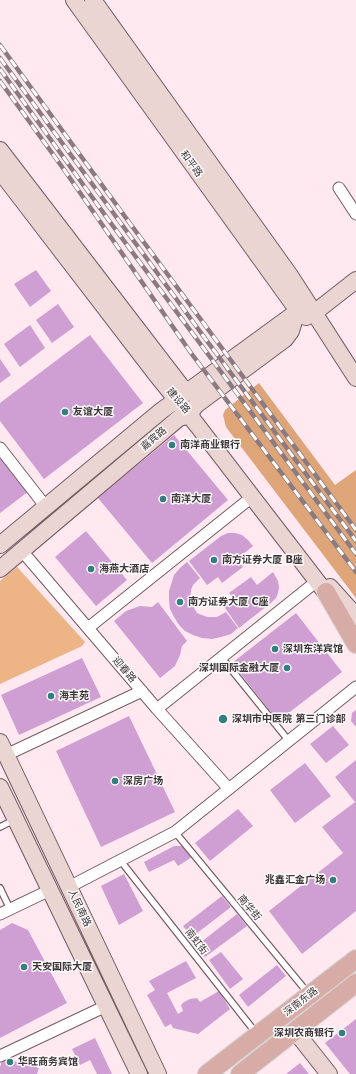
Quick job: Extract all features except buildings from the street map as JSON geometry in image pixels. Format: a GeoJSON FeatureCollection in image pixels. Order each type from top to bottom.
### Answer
{"type":"FeatureCollection","features":[{"type":"Feature","properties":{"kind":"main road","name":"和平路"},"geometry":{"type":"LineString","coordinates":[[74,0],[356,378]]}},
{"type":"Feature","properties":{"kind":"main road","name":"和平路"},"geometry":{"type":"LineString","coordinates":[[93,0],[291,277],[306,309]]}},
{"type":"Feature","properties":{"kind":"main road","name":"建设路"},"geometry":{"type":"LineString","coordinates":[[0,150],[172,376],[183,389],[188,390],[191,383]]}},
{"type":"Feature","properties":{"kind":"main road","name":"建设路"},"geometry":{"type":"LineString","coordinates":[[2,177],[154,373],[192,418],[356,630]]}},
{"type":"Feature","properties":{"kind":"main road","name":"嘉宾路"},"geometry":{"type":"LineString","coordinates":[[306,309],[356,268]]}},
{"type":"Feature","properties":{"kind":"main road","name":"嘉宾路"},"geometry":{"type":"LineString","coordinates":[[0,545],[155,416],[177,400],[191,383],[306,309],[356,280]]}},
{"type":"Feature","properties":{"kind":"main road"},"geometry":{"type":"LineString","coordinates":[[192,418],[191,412],[196,405],[285,339],[306,309]]}},
{"type":"Feature","properties":{"kind":"main road","name":"嘉宾路"},"geometry":{"type":"LineString","coordinates":[[0,569],[178,418],[186,416],[192,418]]}},
{"type":"Feature","properties":{"kind":"main road"},"geometry":{"type":"LineString","coordinates":[[305,565],[322,580],[356,616]]}},
{"type":"Feature","properties":{"kind":"main road"},"geometry":{"type":"LineString","coordinates":[[321,586],[356,644]]}},
{"type":"Feature","properties":{"kind":"main road","name":"人民南路"},"geometry":{"type":"LineString","coordinates":[[3,749],[158,1074]]}},
{"type":"Feature","properties":{"kind":"main road","name":"人民南路"},"geometry":{"type":"LineString","coordinates":[[1,788],[139,1074]]}},
{"type":"Feature","properties":{"kind":"main road","name":"深南东路"},"geometry":{"type":"LineString","coordinates":[[207,1074],[356,959]]}},
{"type":"Feature","properties":{"kind":"main road","name":"深南东路"},"geometry":{"type":"LineString","coordinates":[[240,1074],[356,984]]}},
{"type":"Feature","properties":{"kind":"main road"},"geometry":{"type":"LineString","coordinates":[[295,1031],[329,1074]]}},
{"type":"Feature","properties":{"kind":"street"},"geometry":{"type":"LineString","coordinates":[[339,188],[356,214]]}},
{"type":"Feature","properties":{"kind":"street"},"geometry":{"type":"LineString","coordinates":[[0,448],[46,507]]}},
{"type":"Feature","properties":{"kind":"street"},"geometry":{"type":"LineString","coordinates":[[88,628],[252,497]]}},
{"type":"Feature","properties":{"kind":"street","name":"迎春路"},"geometry":{"type":"LineString","coordinates":[[22,551],[157,709],[229,788]]}},
{"type":"Feature","properties":{"kind":"street"},"geometry":{"type":"LineString","coordinates":[[157,709],[222,658],[321,586]]}},
{"type":"Feature","properties":{"kind":"street"},"geometry":{"type":"LineString","coordinates":[[69,887],[175,832],[356,687]]}},
{"type":"Feature","properties":{"kind":"street"},"geometry":{"type":"LineString","coordinates":[[3,749],[142,690]]}},
{"type":"Feature","properties":{"kind":"street"},"geometry":{"type":"LineString","coordinates":[[0,914],[50,890]]}},
{"type":"Feature","properties":{"kind":"street"},"geometry":{"type":"LineString","coordinates":[[0,1056],[106,1006]]}},
{"type":"Feature","properties":{"kind":"lane"},"geometry":{"type":"LineString","coordinates":[[222,658],[289,741]]}},
{"type":"Feature","properties":{"kind":"lane"},"geometry":{"type":"LineString","coordinates":[[0,827],[16,819]]}},
{"type":"Feature","properties":{"kind":"lane","name":"南华街"},"geometry":{"type":"LineString","coordinates":[[175,832],[310,995]]}},
{"type":"Feature","properties":{"kind":"lane","name":"南虹街"},"geometry":{"type":"LineString","coordinates":[[120,860],[258,1035]]}},
{"type":"Feature","properties":{"kind":"lane"},"geometry":{"type":"LineString","coordinates":[[0,888],[10,909]]}},
{"type":"Feature","properties":{"kind":"shaded area"},"geometry":{"type":"Polygon","coordinates":[[[259,383],[335,485],[356,470],[356,598],[226,427],[223,415],[225,410],[259,383]]]}},
{"type":"Feature","properties":{"kind":"shaded area"},"geometry":{"type":"Polygon","coordinates":[[[17,567],[85,642],[82,646],[0,684],[0,581],[17,567]]]}},
{"type":"Feature","properties":{"kind":"railway"},"geometry":{"type":"LineString","coordinates":[[0,45],[356,530]]}},
{"type":"Feature","properties":{"kind":"railway"},"geometry":{"type":"LineString","coordinates":[[0,58],[207,341],[356,541]]}},
{"type":"Feature","properties":{"kind":"railway"},"geometry":{"type":"LineString","coordinates":[[0,69],[110,222],[356,554]]}},
{"type":"Feature","properties":{"kind":"railway"},"geometry":{"type":"LineString","coordinates":[[0,81],[65,171],[191,353],[356,572]]}},
{"type":"Feature","properties":{"kind":"place","name":"友谊大厦"},"geometry":{"type":"Point","coordinates":[65,412]}},
{"type":"Feature","properties":{"kind":"place","name":"南洋商业银行"},"geometry":{"type":"Point","coordinates":[172,445]}},
{"type":"Feature","properties":{"kind":"place","name":"南洋大厦"},"geometry":{"type":"Point","coordinates":[163,499]}},
{"type":"Feature","properties":{"kind":"place","name":"南方证券大厦 B座"},"geometry":{"type":"Point","coordinates":[214,560]}},
{"type":"Feature","properties":{"kind":"place","name":"海燕大酒店"},"geometry":{"type":"Point","coordinates":[91,569]}},
{"type":"Feature","properties":{"kind":"place","name":"南方证券大厦 C座"},"geometry":{"type":"Point","coordinates":[180,602]}},
{"type":"Feature","properties":{"kind":"place","name":"深圳东洋宾馆"},"geometry":{"type":"Point","coordinates":[275,649]}},
{"type":"Feature","properties":{"kind":"place","name":"深圳国际金融大厦"},"geometry":{"type":"Point","coordinates":[287,668]}},
{"type":"Feature","properties":{"kind":"place","name":"海丰苑"},"geometry":{"type":"Point","coordinates":[51,696]}},
{"type":"Feature","properties":{"kind":"place","name":"深圳市中医院 第三门诊部"},"geometry":{"type":"Point","coordinates":[223,719]}},
{"type":"Feature","properties":{"kind":"place","name":"深房广场"},"geometry":{"type":"Point","coordinates":[115,781]}},
{"type":"Feature","properties":{"kind":"place","name":"兆鑫汇金广场"},"geometry":{"type":"Point","coordinates":[333,880]}},
{"type":"Feature","properties":{"kind":"place","name":"天安国际大厦"},"geometry":{"type":"Point","coordinates":[24,967]}},
{"type":"Feature","properties":{"kind":"place","name":"深圳农商银行"},"geometry":{"type":"Point","coordinates":[342,1033]}},
{"type":"Feature","properties":{"kind":"place","name":"华旺商务宾馆"},"geometry":{"type":"Point","coordinates":[10,1062]}}]}
